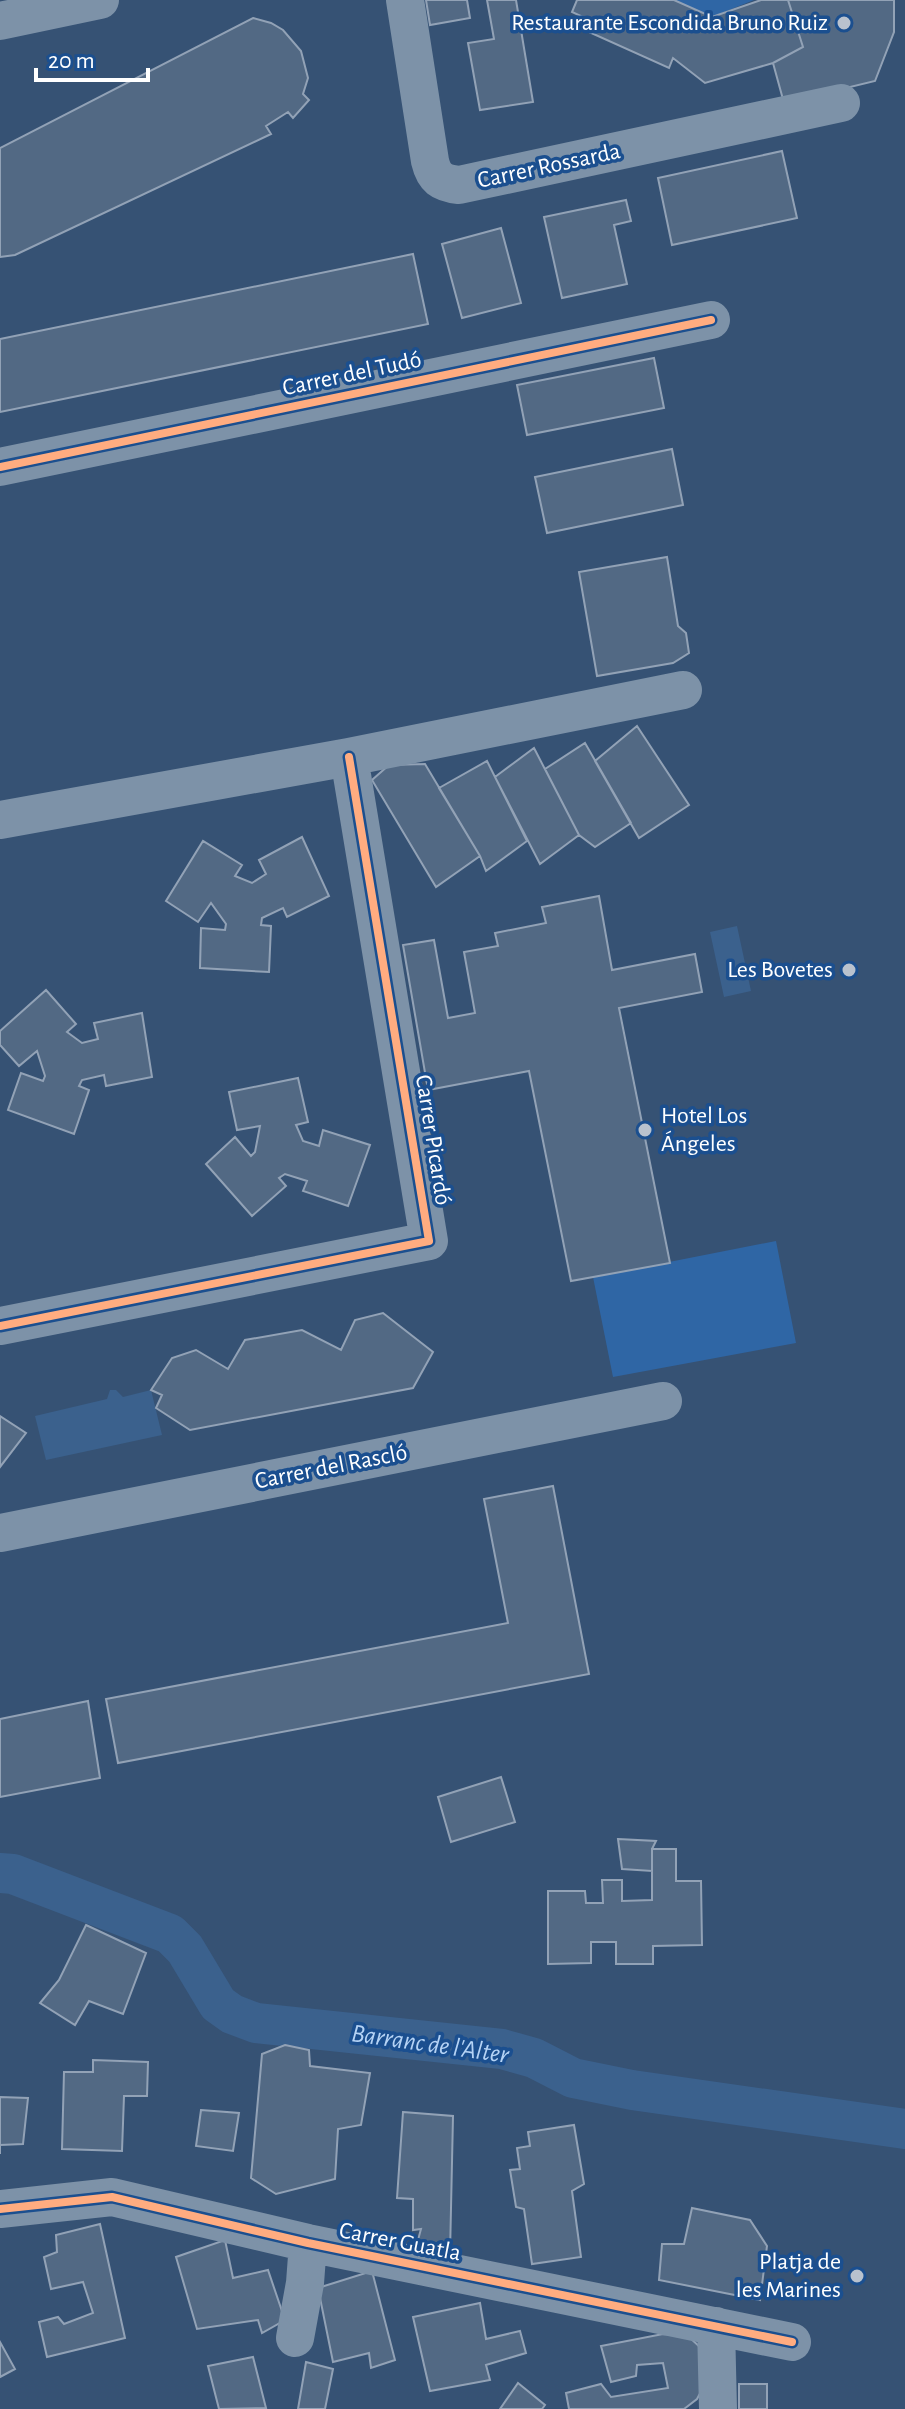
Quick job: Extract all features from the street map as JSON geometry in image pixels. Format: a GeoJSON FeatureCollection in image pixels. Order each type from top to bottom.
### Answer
{"type":"FeatureCollection","features":[{"type":"Feature","properties":{"kind":"street"},"geometry":{"type":"LineString","coordinates":[[0,21],[100,0]]}},
{"type":"Feature","properties":{"kind":"street","name":"Carrer Rossarda"},"geometry":{"type":"LineString","coordinates":[[405,0],[430,161],[434,175],[444,183],[459,185],[841,103]]}},
{"type":"Feature","properties":{"kind":"street","name":"Carrer del Tudó"},"geometry":{"type":"LineString","coordinates":[[0,467],[711,320]]}},
{"type":"Feature","properties":{"kind":"street"},"geometry":{"type":"LineString","coordinates":[[0,820],[349,757],[683,690]]}},
{"type":"Feature","properties":{"kind":"street","name":"Carrer Picardó"},"geometry":{"type":"LineString","coordinates":[[0,1326],[429,1241],[349,757]]}},
{"type":"Feature","properties":{"kind":"street","name":"Carrer del Rascló"},"geometry":{"type":"LineString","coordinates":[[0,1533],[663,1401]]}},
{"type":"Feature","properties":{"kind":"street","name":"Carrer Guatla"},"geometry":{"type":"LineString","coordinates":[[0,2209],[112,2197],[308,2243],[792,2342]]}},
{"type":"Feature","properties":{"kind":"street","name":"Carrer Guatla"},"geometry":{"type":"LineString","coordinates":[[295,2338],[305,2283],[308,2243]]}},
{"type":"Feature","properties":{"kind":"street"},"geometry":{"type":"LineString","coordinates":[[716,2326],[718,2409]]}},
{"type":"Feature","properties":{"kind":"shaded area"},"geometry":{"type":"Polygon","coordinates":[[[674,0],[754,0],[712,17],[674,0]]]}},
{"type":"Feature","properties":{"kind":"shaded area"},"geometry":{"type":"Polygon","coordinates":[[[737,926],[751,991],[724,997],[710,932],[737,926]]]}},
{"type":"Feature","properties":{"kind":"shaded area"},"geometry":{"type":"Polygon","coordinates":[[[776,1241],[796,1343],[613,1377],[593,1277],[776,1241]]]}},
{"type":"Feature","properties":{"kind":"shaded area"},"geometry":{"type":"Polygon","coordinates":[[[110,1390],[116,1390],[123,1397],[151,1390],[162,1435],[46,1460],[35,1416],[107,1399],[110,1390]]]}},
{"type":"Feature","properties":{"kind":"building"},"geometry":{"type":"Polygon","coordinates":[[[426,0],[467,0],[470,18],[430,25],[426,0]]]}},
{"type":"Feature","properties":{"kind":"building"},"geometry":{"type":"Polygon","coordinates":[[[487,0],[516,0],[533,102],[480,110],[468,43],[494,39],[487,0]]]}},
{"type":"Feature","properties":{"kind":"building"},"geometry":{"type":"Polygon","coordinates":[[[577,0],[674,0],[712,17],[761,0],[788,0],[803,47],[773,63],[705,83],[673,58],[669,68],[589,32],[594,22],[572,12],[577,0]]]}},
{"type":"Feature","properties":{"kind":"building"},"geometry":{"type":"Polygon","coordinates":[[[788,0],[894,0],[894,32],[875,81],[784,103],[773,63],[803,47],[788,0]]]}},
{"type":"Feature","properties":{"kind":"building"},"geometry":{"type":"Polygon","coordinates":[[[253,18],[283,30],[301,51],[308,78],[303,94],[309,100],[293,118],[288,112],[266,126],[271,134],[15,255],[0,257],[0,148],[253,18]]]}},
{"type":"Feature","properties":{"kind":"building"},"geometry":{"type":"Polygon","coordinates":[[[782,151],[797,218],[672,245],[658,178],[782,151]]]}},
{"type":"Feature","properties":{"kind":"building"},"geometry":{"type":"Polygon","coordinates":[[[626,200],[631,221],[614,225],[627,284],[562,298],[544,217],[626,200]]]}},
{"type":"Feature","properties":{"kind":"building"},"geometry":{"type":"Polygon","coordinates":[[[501,228],[521,303],[462,318],[442,244],[501,228]]]}},
{"type":"Feature","properties":{"kind":"building"},"geometry":{"type":"Polygon","coordinates":[[[413,254],[428,324],[0,412],[0,339],[413,254]]]}},
{"type":"Feature","properties":{"kind":"building"},"geometry":{"type":"Polygon","coordinates":[[[654,358],[664,408],[527,435],[517,385],[654,358]]]}},
{"type":"Feature","properties":{"kind":"building"},"geometry":{"type":"Polygon","coordinates":[[[672,449],[683,505],[547,533],[535,477],[672,449]]]}},
{"type":"Feature","properties":{"kind":"building"},"geometry":{"type":"Polygon","coordinates":[[[667,557],[678,626],[686,633],[689,653],[673,663],[597,676],[579,572],[667,557]]]}},
{"type":"Feature","properties":{"kind":"building"},"geometry":{"type":"Polygon","coordinates":[[[637,726],[689,805],[639,838],[595,761],[637,726]]]}},
{"type":"Feature","properties":{"kind":"building"},"geometry":{"type":"Polygon","coordinates":[[[585,743],[631,823],[595,847],[579,835],[545,769],[585,743]]]}},
{"type":"Feature","properties":{"kind":"building"},"geometry":{"type":"Polygon","coordinates":[[[534,748],[579,835],[540,864],[495,777],[534,748]]]}},
{"type":"Feature","properties":{"kind":"building"},"geometry":{"type":"Polygon","coordinates":[[[487,761],[527,841],[486,871],[439,788],[487,761]]]}},
{"type":"Feature","properties":{"kind":"building"},"geometry":{"type":"Polygon","coordinates":[[[425,764],[480,856],[436,887],[372,780],[389,765],[425,764]]]}},
{"type":"Feature","properties":{"kind":"building"},"geometry":{"type":"Polygon","coordinates":[[[302,837],[329,896],[287,917],[283,908],[262,918],[261,925],[271,926],[269,972],[200,968],[201,928],[225,930],[226,924],[211,903],[198,922],[166,901],[203,841],[242,865],[235,876],[252,883],[266,874],[259,860],[302,837]]]}},
{"type":"Feature","properties":{"kind":"building"},"geometry":{"type":"Polygon","coordinates":[[[599,896],[612,970],[695,954],[702,992],[619,1008],[670,1263],[571,1281],[529,1071],[428,1090],[403,945],[434,940],[448,1018],[475,1013],[464,952],[498,946],[495,933],[546,923],[542,907],[599,896]]]}},
{"type":"Feature","properties":{"kind":"building"},"geometry":{"type":"Polygon","coordinates":[[[46,990],[76,1024],[67,1032],[82,1043],[98,1039],[94,1023],[142,1013],[152,1077],[106,1086],[104,1075],[82,1080],[79,1086],[89,1090],[74,1134],[8,1110],[21,1073],[43,1081],[45,1076],[37,1051],[19,1066],[0,1045],[0,1031],[46,990]]]}},
{"type":"Feature","properties":{"kind":"building"},"geometry":{"type":"Polygon","coordinates":[[[298,1078],[308,1122],[296,1125],[303,1141],[319,1146],[323,1130],[370,1145],[348,1206],[303,1191],[307,1181],[285,1174],[279,1178],[286,1186],[252,1216],[206,1164],[235,1137],[251,1156],[255,1152],[260,1126],[237,1130],[229,1092],[298,1078]]]}},
{"type":"Feature","properties":{"kind":"building"},"geometry":{"type":"Polygon","coordinates":[[[383,1313],[433,1352],[413,1388],[190,1430],[156,1408],[162,1395],[151,1390],[172,1358],[196,1350],[228,1369],[245,1340],[302,1330],[341,1350],[355,1320],[383,1313]]]}},
{"type":"Feature","properties":{"kind":"building"},"geometry":{"type":"Polygon","coordinates":[[[0,1416],[26,1433],[0,1467],[0,1416]]]}},
{"type":"Feature","properties":{"kind":"building"},"geometry":{"type":"Polygon","coordinates":[[[553,1486],[589,1674],[118,1763],[106,1699],[508,1623],[484,1499],[553,1486]]]}},
{"type":"Feature","properties":{"kind":"building"},"geometry":{"type":"Polygon","coordinates":[[[88,1701],[100,1778],[0,1797],[0,1719],[88,1701]]]}},
{"type":"Feature","properties":{"kind":"building"},"geometry":{"type":"Polygon","coordinates":[[[501,1777],[515,1822],[451,1842],[438,1797],[501,1777]]]}},
{"type":"Feature","properties":{"kind":"building"},"geometry":{"type":"Polygon","coordinates":[[[618,1839],[656,1841],[652,1849],[652,1871],[622,1869],[618,1839]]]}},
{"type":"Feature","properties":{"kind":"building"},"geometry":{"type":"Polygon","coordinates":[[[652,1849],[676,1849],[676,1881],[701,1881],[702,1945],[653,1946],[653,1964],[616,1964],[616,1942],[591,1942],[591,1963],[548,1964],[548,1891],[585,1891],[586,1903],[603,1903],[602,1880],[622,1880],[622,1901],[652,1900],[652,1849]]]}},
{"type":"Feature","properties":{"kind":"building"},"geometry":{"type":"Polygon","coordinates":[[[86,1925],[146,1953],[123,2014],[89,2001],[75,2025],[40,2003],[59,1980],[86,1925]]]}},
{"type":"Feature","properties":{"kind":"building"},"geometry":{"type":"Polygon","coordinates":[[[285,2045],[309,2050],[310,2066],[370,2073],[361,2125],[338,2129],[335,2179],[276,2194],[251,2178],[262,2054],[285,2045]]]}},
{"type":"Feature","properties":{"kind":"building"},"geometry":{"type":"Polygon","coordinates":[[[93,2060],[148,2062],[147,2096],[124,2096],[122,2151],[62,2149],[64,2072],[93,2072],[93,2060]]]}},
{"type":"Feature","properties":{"kind":"building"},"geometry":{"type":"Polygon","coordinates":[[[0,2097],[28,2098],[23,2144],[0,2145],[0,2097]]]}},
{"type":"Feature","properties":{"kind":"building"},"geometry":{"type":"Polygon","coordinates":[[[201,2110],[239,2113],[233,2151],[196,2146],[201,2110]]]}},
{"type":"Feature","properties":{"kind":"building"},"geometry":{"type":"Polygon","coordinates":[[[403,2112],[453,2116],[450,2254],[415,2251],[421,2229],[413,2230],[413,2199],[397,2198],[403,2112]]]}},
{"type":"Feature","properties":{"kind":"building"},"geometry":{"type":"Polygon","coordinates":[[[574,2125],[584,2184],[572,2191],[581,2257],[532,2264],[524,2209],[516,2207],[510,2170],[520,2169],[517,2148],[530,2146],[528,2132],[574,2125]]]}},
{"type":"Feature","properties":{"kind":"building"},"geometry":{"type":"Polygon","coordinates":[[[692,2208],[750,2220],[767,2246],[760,2300],[659,2280],[662,2244],[684,2244],[692,2208]]]}},
{"type":"Feature","properties":{"kind":"building"},"geometry":{"type":"Polygon","coordinates":[[[100,2224],[125,2338],[47,2357],[39,2322],[58,2317],[64,2324],[93,2313],[83,2282],[51,2289],[44,2257],[57,2252],[56,2235],[100,2224]]]}},
{"type":"Feature","properties":{"kind":"building"},"geometry":{"type":"Polygon","coordinates":[[[225,2240],[233,2278],[268,2270],[285,2320],[262,2333],[258,2320],[197,2329],[176,2257],[225,2240]]]}},
{"type":"Feature","properties":{"kind":"building"},"geometry":{"type":"Polygon","coordinates":[[[372,2271],[395,2360],[371,2368],[369,2353],[333,2362],[318,2288],[372,2271]]]}},
{"type":"Feature","properties":{"kind":"building"},"geometry":{"type":"Polygon","coordinates":[[[480,2303],[486,2339],[520,2331],[526,2353],[486,2365],[490,2380],[430,2391],[413,2317],[480,2303]]]}},
{"type":"Feature","properties":{"kind":"building"},"geometry":{"type":"Polygon","coordinates":[[[663,2334],[688,2336],[702,2349],[704,2386],[697,2399],[684,2409],[569,2409],[566,2393],[601,2384],[611,2397],[668,2388],[663,2363],[637,2365],[636,2376],[611,2382],[601,2346],[663,2334]]]}},
{"type":"Feature","properties":{"kind":"building"},"geometry":{"type":"Polygon","coordinates":[[[0,2342],[15,2369],[0,2377],[0,2342]]]}},
{"type":"Feature","properties":{"kind":"building"},"geometry":{"type":"Polygon","coordinates":[[[253,2357],[266,2408],[219,2409],[208,2366],[253,2357]]]}},
{"type":"Feature","properties":{"kind":"building"},"geometry":{"type":"Polygon","coordinates":[[[306,2362],[333,2369],[325,2409],[298,2409],[306,2362]]]}},
{"type":"Feature","properties":{"kind":"building"},"geometry":{"type":"Polygon","coordinates":[[[518,2383],[545,2405],[542,2409],[500,2409],[518,2383]]]}},
{"type":"Feature","properties":{"kind":"building"},"geometry":{"type":"Polygon","coordinates":[[[739,2384],[767,2384],[767,2409],[739,2409],[739,2384]]]}},
{"type":"Feature","properties":{"kind":"waterway","name":"Barranc de l'Alter"},"geometry":{"type":"LineString","coordinates":[[0,1873],[13,1874],[170,1934],[185,1949],[218,2004],[232,2014],[256,2023],[502,2049],[534,2058],[573,2078],[632,2090],[905,2129]]}},
{"type":"Feature","properties":{"kind":"cycle path"},"geometry":{"type":"LineString","coordinates":[[0,467],[711,320]]}},
{"type":"Feature","properties":{"kind":"cycle path"},"geometry":{"type":"LineString","coordinates":[[0,1326],[429,1241],[349,757]]}},
{"type":"Feature","properties":{"kind":"cycle path"},"geometry":{"type":"LineString","coordinates":[[0,2209],[112,2197],[308,2243],[792,2342]]}},
{"type":"Feature","properties":{"kind":"place","name":"Restaurante Escondida Bruno Ruiz"},"geometry":{"type":"Point","coordinates":[844,23]}},
{"type":"Feature","properties":{"kind":"place","name":"Les Bovetes"},"geometry":{"type":"Point","coordinates":[849,970]}},
{"type":"Feature","properties":{"kind":"place","name":"Hotel Los Ángeles"},"geometry":{"type":"Point","coordinates":[645,1130]}},
{"type":"Feature","properties":{"kind":"place","name":"Platja de les Marines"},"geometry":{"type":"Point","coordinates":[857,2276]}}]}
